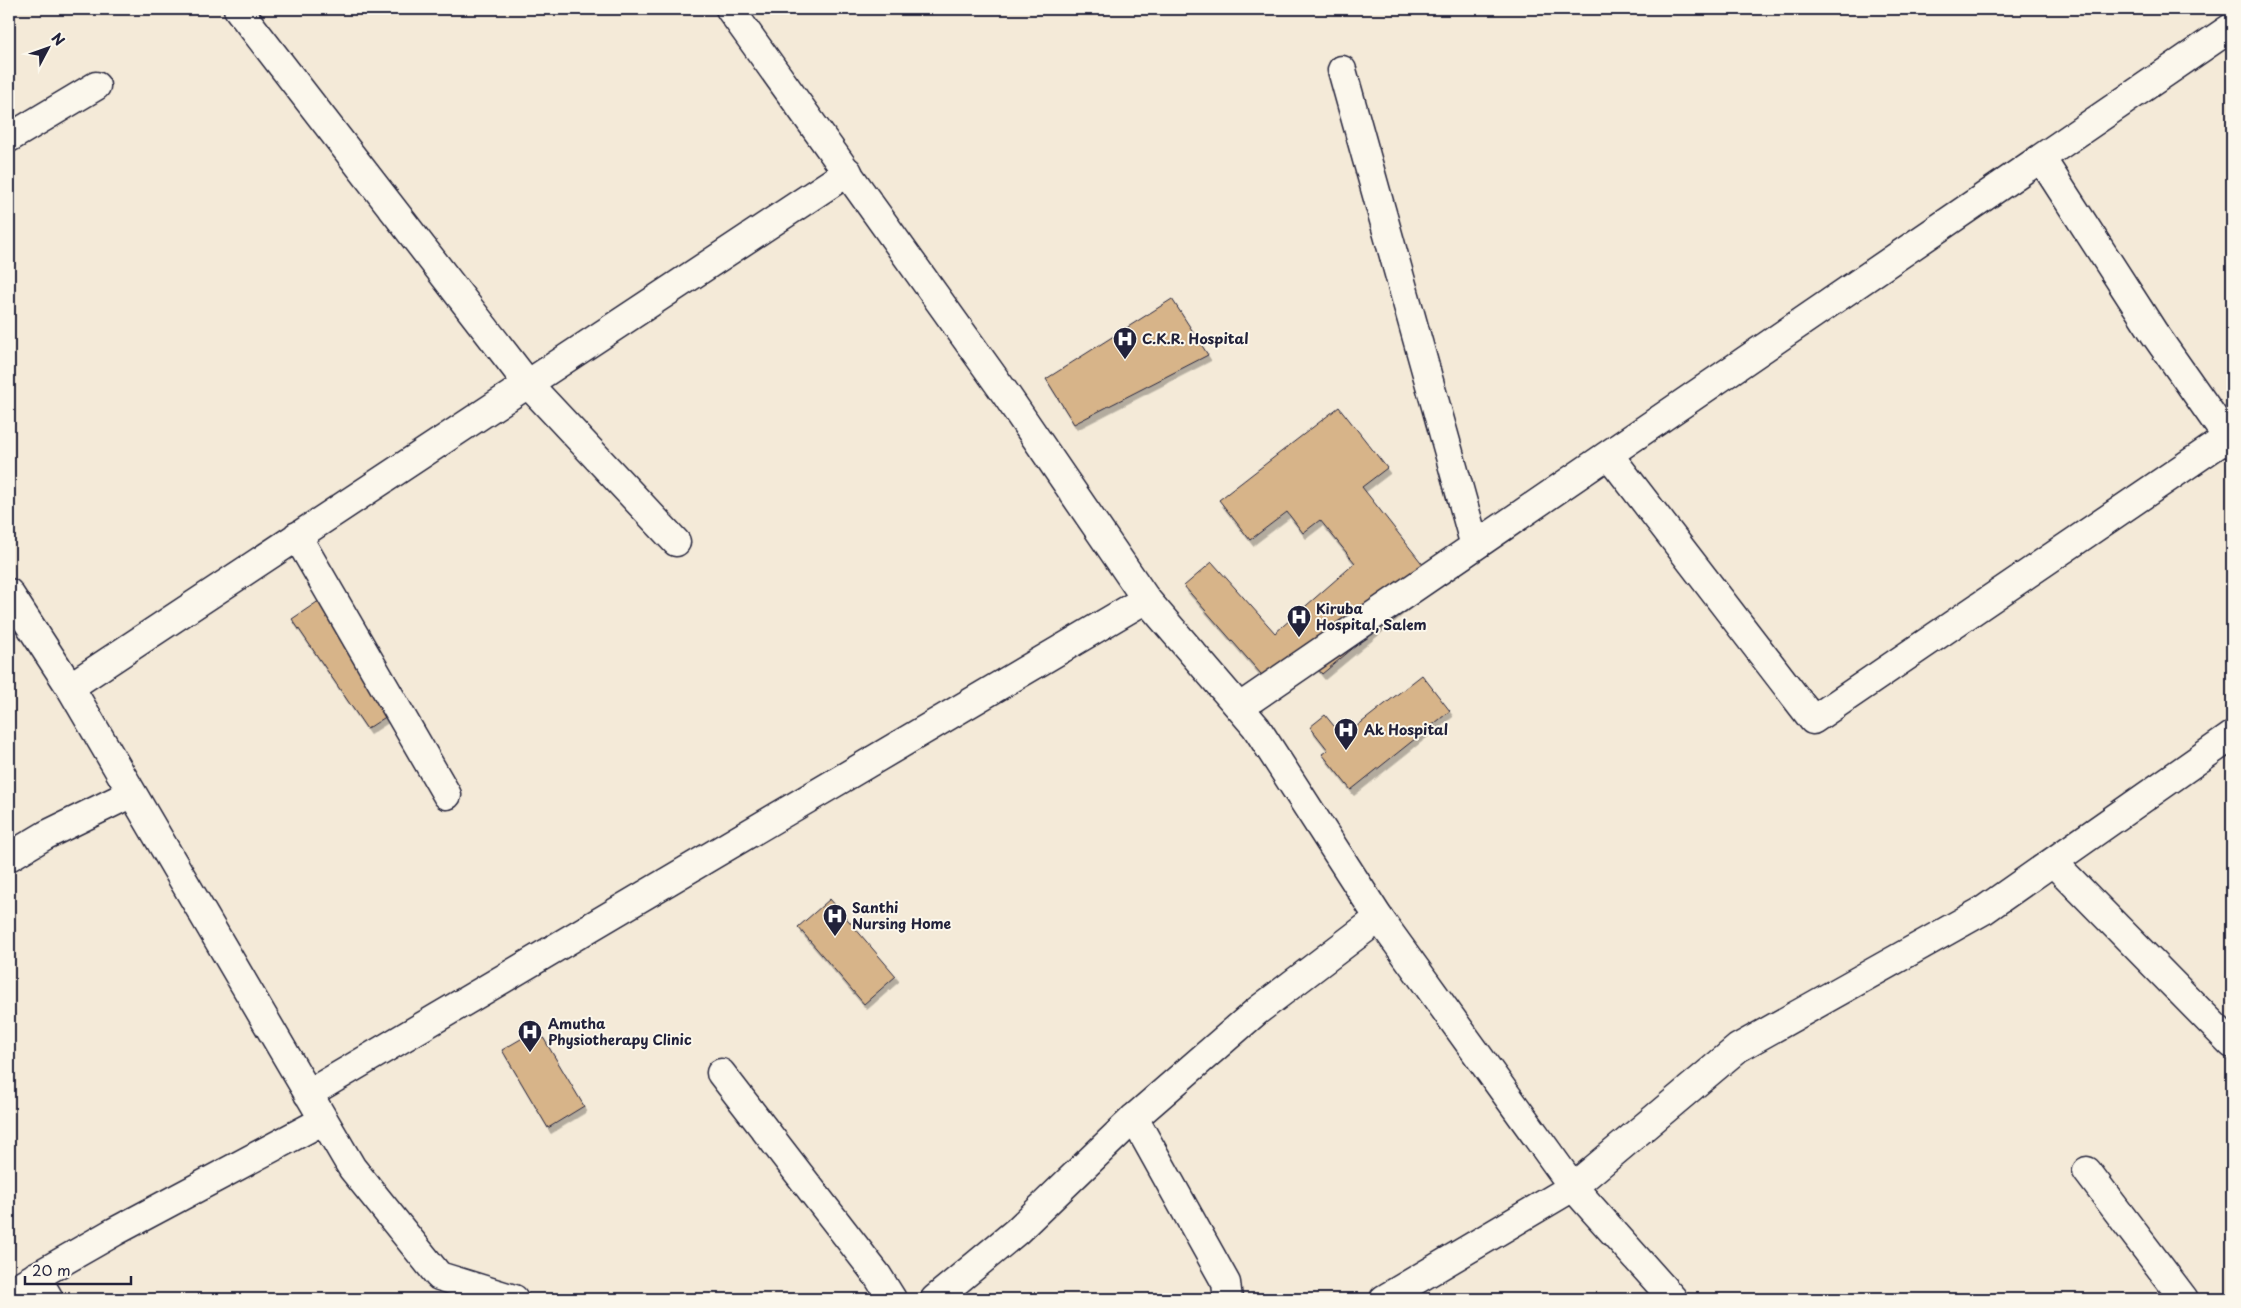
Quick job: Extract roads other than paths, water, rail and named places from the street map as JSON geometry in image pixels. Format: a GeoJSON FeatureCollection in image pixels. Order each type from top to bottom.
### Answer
{"type":"FeatureCollection","features":[{"type":"Feature","properties":{"kind":"street"},"geometry":{"type":"LineString","coordinates":[[238,9],[528,384],[676,542]]}},
{"type":"Feature","properties":{"kind":"street"},"geometry":{"type":"LineString","coordinates":[[730,9],[1005,393],[1146,599],[1256,727],[1379,918],[1573,1187],[1673,1299]]}},
{"type":"Feature","properties":{"kind":"street"},"geometry":{"type":"LineString","coordinates":[[1240,708],[2232,27]]}},
{"type":"Feature","properties":{"kind":"street"},"geometry":{"type":"LineString","coordinates":[[1342,70],[1475,546]]}},
{"type":"Feature","properties":{"kind":"street"},"geometry":{"type":"LineString","coordinates":[[9,138],[96,86]]}},
{"type":"Feature","properties":{"kind":"street"},"geometry":{"type":"LineString","coordinates":[[1609,455],[1813,720],[2230,440],[2154,333],[2041,158]]}},
{"type":"Feature","properties":{"kind":"street"},"geometry":{"type":"LineString","coordinates":[[70,687],[848,172]]}},
{"type":"Feature","properties":{"kind":"street"},"geometry":{"type":"LineString","coordinates":[[297,536],[447,795]]}},
{"type":"Feature","properties":{"kind":"street"},"geometry":{"type":"LineString","coordinates":[[9,593],[70,687],[352,1168],[439,1276],[514,1299]]}},
{"type":"Feature","properties":{"kind":"street"},"geometry":{"type":"LineString","coordinates":[[308,1094],[1146,599]]}},
{"type":"Feature","properties":{"kind":"street"},"geometry":{"type":"LineString","coordinates":[[1384,1299],[1573,1187],[1738,1048],[1984,910],[2232,736]]}},
{"type":"Feature","properties":{"kind":"street"},"geometry":{"type":"LineString","coordinates":[[9,857],[46,835],[132,793]]}},
{"type":"Feature","properties":{"kind":"street"},"geometry":{"type":"LineString","coordinates":[[2053,862],[2232,1044]]}},
{"type":"Feature","properties":{"kind":"street"},"geometry":{"type":"LineString","coordinates":[[934,1299],[1017,1231],[1134,1118],[1258,1011],[1379,918]]}},
{"type":"Feature","properties":{"kind":"street"},"geometry":{"type":"LineString","coordinates":[[722,1073],[877,1275],[892,1299]]}},
{"type":"Feature","properties":{"kind":"street"},"geometry":{"type":"LineString","coordinates":[[1134,1118],[1226,1283],[1228,1299]]}},
{"type":"Feature","properties":{"kind":"street"},"geometry":{"type":"LineString","coordinates":[[9,1292],[43,1288],[114,1232],[324,1120]]}},
{"type":"Feature","properties":{"kind":"street"},"geometry":{"type":"LineString","coordinates":[[2087,1171],[2184,1299]]}},
{"type":"Feature","properties":{"kind":"place","name":"C.K.R. Hospital"},"geometry":{"type":"Point","coordinates":[1125,360]}},
{"type":"Feature","properties":{"kind":"place","name":"Kiruba Hospital, Salem"},"geometry":{"type":"Point","coordinates":[1299,638]}},
{"type":"Feature","properties":{"kind":"place","name":"Ak Hospital"},"geometry":{"type":"Point","coordinates":[1346,751]}},
{"type":"Feature","properties":{"kind":"place","name":"Santhi Nursing Home"},"geometry":{"type":"Point","coordinates":[835,937]}},
{"type":"Feature","properties":{"kind":"place","name":"Amutha Physiotherapy Clinic"},"geometry":{"type":"Point","coordinates":[530,1053]}}]}
